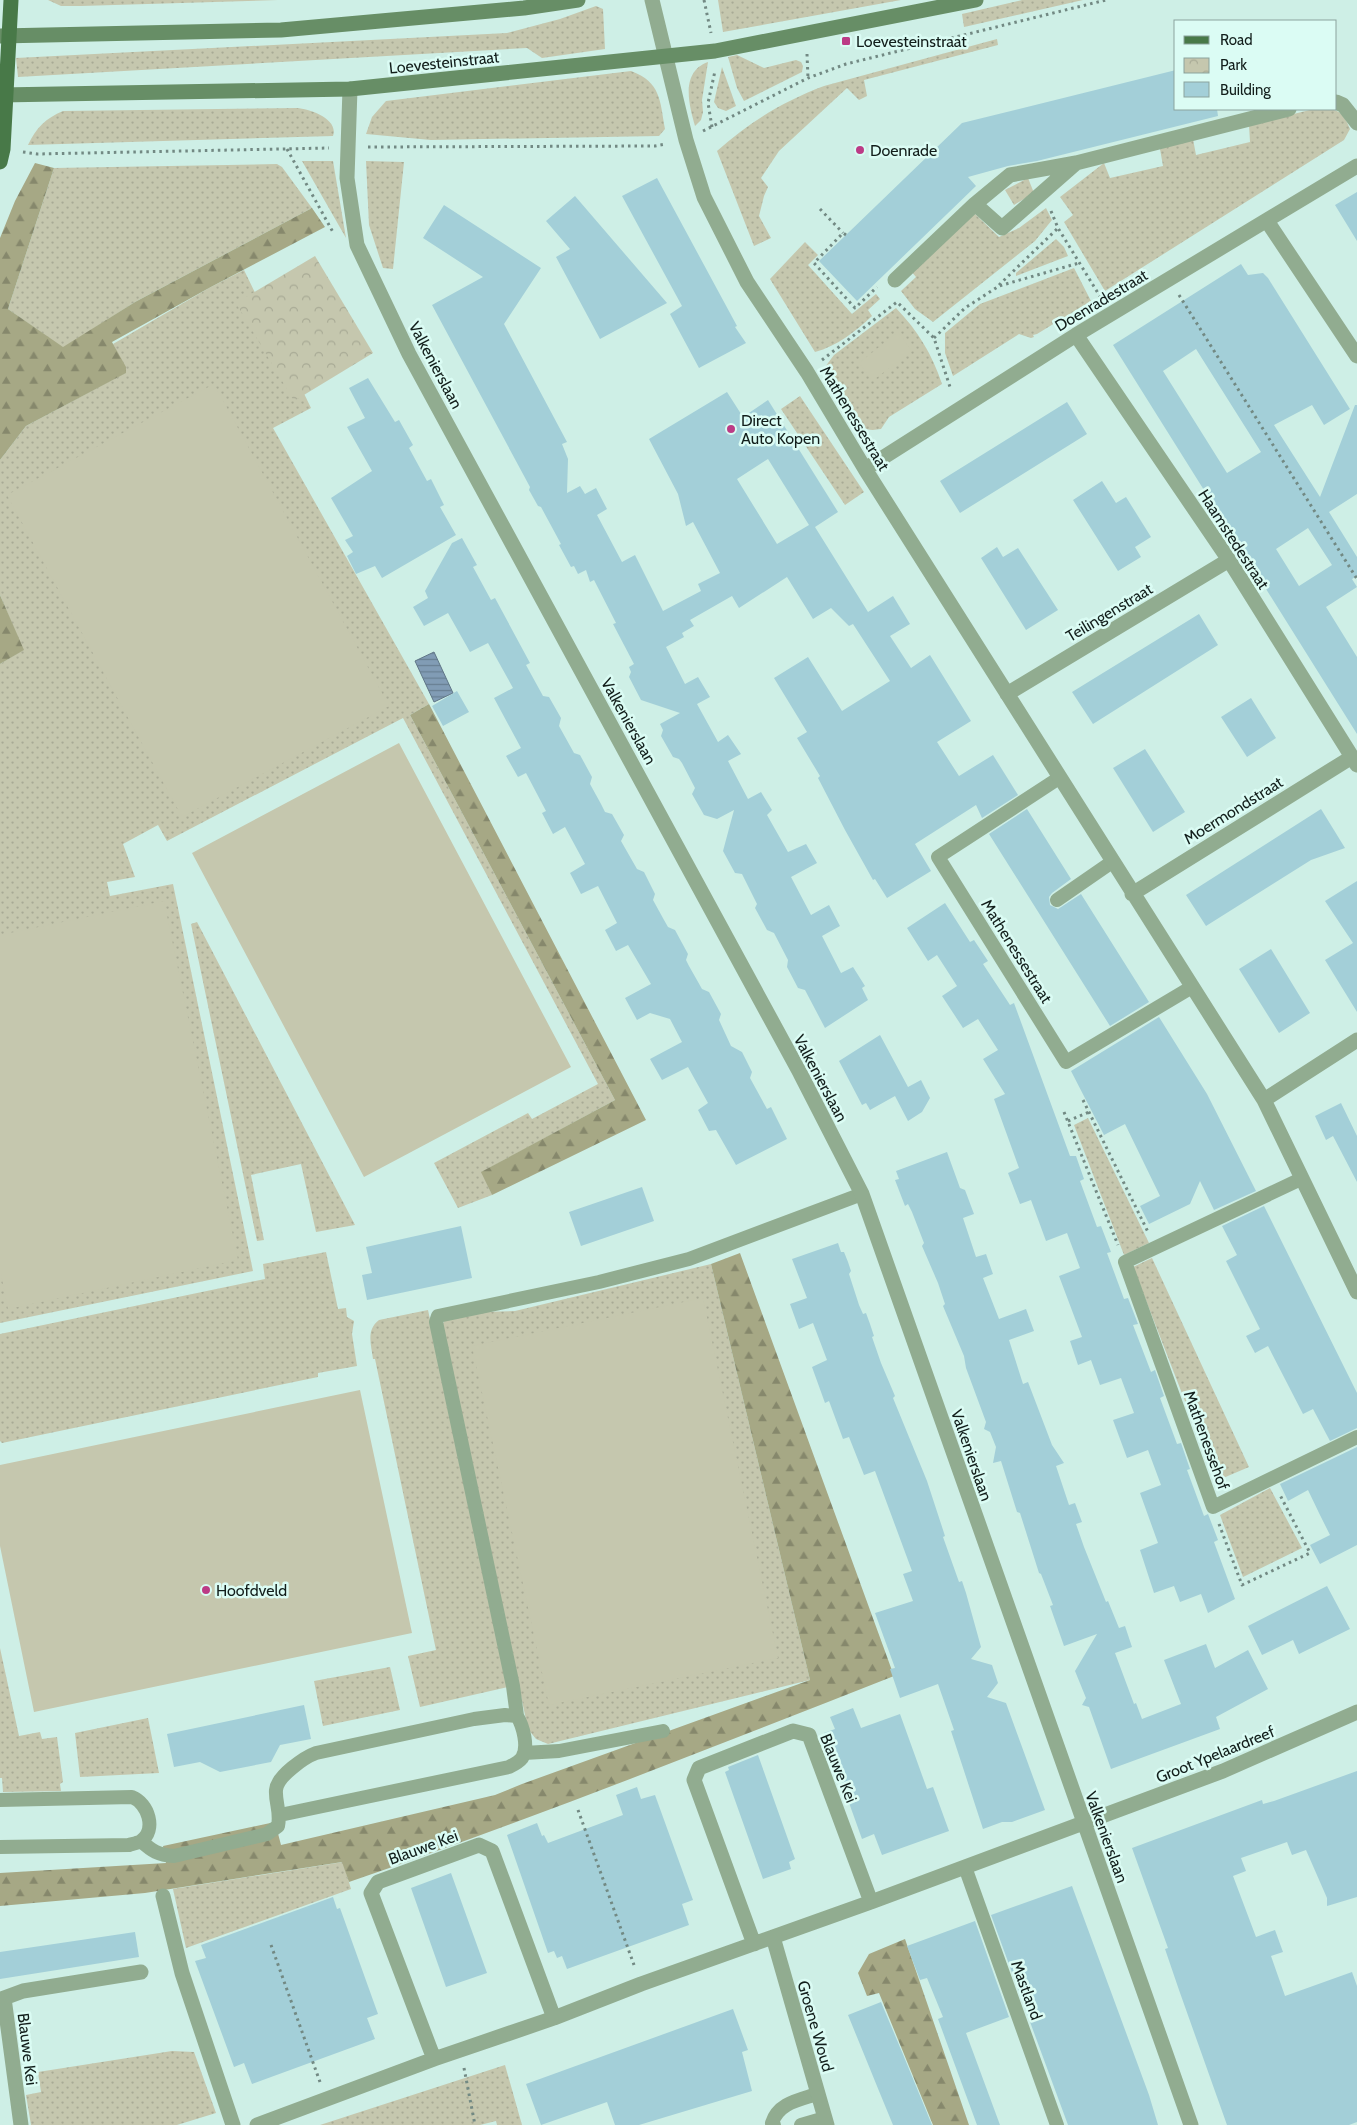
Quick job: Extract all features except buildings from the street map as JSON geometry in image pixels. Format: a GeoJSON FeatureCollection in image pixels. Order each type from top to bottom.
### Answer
{"type":"FeatureCollection","features":[{"type":"Feature","properties":{"kind":"main road"},"geometry":{"type":"LineString","coordinates":[[2,156],[5,36],[11,0]]}},
{"type":"Feature","properties":{"kind":"street"},"geometry":{"type":"LineString","coordinates":[[5,36],[281,30],[514,9],[578,0]]}},
{"type":"Feature","properties":{"kind":"street","name":"Mathenessestraat"},"geometry":{"type":"LineString","coordinates":[[652,0],[686,140],[704,197],[747,282],[807,372],[1059,778],[1264,1100],[1357,1292]]}},
{"type":"Feature","properties":{"kind":"street","name":"Loevesteinstraat"},"geometry":{"type":"LineString","coordinates":[[3,95],[350,90],[715,51],[976,0]]}},
{"type":"Feature","properties":{"kind":"street","name":"Valkenierslaan"},"geometry":{"type":"LineString","coordinates":[[350,90],[347,178],[357,244],[405,346],[800,1073],[862,1194],[1191,2125]]}},
{"type":"Feature","properties":{"kind":"street"},"geometry":{"type":"LineString","coordinates":[[1337,102],[1343,105],[1357,123]]}},
{"type":"Feature","properties":{"kind":"street"},"geometry":{"type":"LineString","coordinates":[[895,280],[975,204],[1010,175],[1076,163],[1285,110]]}},
{"type":"Feature","properties":{"kind":"street"},"geometry":{"type":"LineString","coordinates":[[975,204],[1002,228],[1076,163]]}},
{"type":"Feature","properties":{"kind":"street","name":"Doenradestraat"},"geometry":{"type":"LineString","coordinates":[[865,468],[1076,335],[1357,166]]}},
{"type":"Feature","properties":{"kind":"street"},"geometry":{"type":"LineString","coordinates":[[1267,221],[1357,356]]}},
{"type":"Feature","properties":{"kind":"street","name":"Haamstedestraat"},"geometry":{"type":"LineString","coordinates":[[1076,335],[1229,560],[1354,761]]}},
{"type":"Feature","properties":{"kind":"street","name":"Teilingenstraat"},"geometry":{"type":"LineString","coordinates":[[1007,694],[1229,560]]}},
{"type":"Feature","properties":{"kind":"street","name":"Moermondstraat"},"geometry":{"type":"LineString","coordinates":[[1132,894],[1354,761]]}},
{"type":"Feature","properties":{"kind":"street"},"geometry":{"type":"LineString","coordinates":[[1264,1100],[1357,1040]]}},
{"type":"Feature","properties":{"kind":"street","name":"Groot Ypelaardreef"},"geometry":{"type":"LineString","coordinates":[[1084,1823],[1223,1771],[1357,1712]]}},
{"type":"Feature","properties":{"kind":"street","name":"Blauwe Kei"},"geometry":{"type":"LineString","coordinates":[[754,1944],[694,1780],[699,1768],[793,1731],[809,1735],[871,1902]]}},
{"type":"Feature","properties":{"kind":"street"},"geometry":{"type":"LineString","coordinates":[[257,2125],[1084,1823]]}},
{"type":"Feature","properties":{"kind":"street","name":"Blauwe Kei"},"geometry":{"type":"LineString","coordinates":[[434,2059],[371,1892],[378,1882],[479,1846],[492,1851],[554,2018]]}},
{"type":"Feature","properties":{"kind":"street"},"geometry":{"type":"LineString","coordinates":[[162,1896],[182,1973],[233,2125]]}},
{"type":"Feature","properties":{"kind":"street","name":"Groene Woud"},"geometry":{"type":"LineString","coordinates":[[773,1937],[826,2121]]}},
{"type":"Feature","properties":{"kind":"street","name":"Blauwe Kei"},"geometry":{"type":"LineString","coordinates":[[21,2125],[4,1998],[23,1991],[141,1972]]}},
{"type":"Feature","properties":{"kind":"lane","name":"Mathenessestraat"},"geometry":{"type":"LineString","coordinates":[[1059,778],[938,857],[1066,1062],[1192,987]]}},
{"type":"Feature","properties":{"kind":"lane"},"geometry":{"type":"LineString","coordinates":[[1057,900],[1112,862]]}},
{"type":"Feature","properties":{"kind":"lane"},"geometry":{"type":"LineString","coordinates":[[1124,1262],[1301,1179]]}},
{"type":"Feature","properties":{"kind":"lane"},"geometry":{"type":"LineString","coordinates":[[280,1815],[509,1767],[521,1760],[524,1753],[522,1724],[517,1716],[513,1686],[436,1322],[438,1316],[599,1282],[689,1259],[862,1194]]}},
{"type":"Feature","properties":{"kind":"lane","name":"Mathenessehof"},"geometry":{"type":"LineString","coordinates":[[1124,1262],[1213,1507],[1357,1436]]}},
{"type":"Feature","properties":{"kind":"lane"},"geometry":{"type":"LineString","coordinates":[[141,1841],[152,1852],[160,1855],[174,1856],[267,1834],[278,1826],[280,1815],[276,1790],[279,1781],[305,1757],[474,1719],[506,1715],[517,1716]]}},
{"type":"Feature","properties":{"kind":"lane"},"geometry":{"type":"LineString","coordinates":[[524,1753],[559,1751],[663,1731]]}},
{"type":"Feature","properties":{"kind":"lane"},"geometry":{"type":"LineString","coordinates":[[0,1800],[132,1797],[143,1804],[150,1827],[148,1833],[141,1841],[129,1845],[0,1847]]}},
{"type":"Feature","properties":{"kind":"lane","name":"Mastland"},"geometry":{"type":"LineString","coordinates":[[964,1867],[1057,2125]]}},
{"type":"Feature","properties":{"kind":"lane"},"geometry":{"type":"LineString","coordinates":[[771,2124],[774,2115],[786,2104],[817,2094]]}},
{"type":"Feature","properties":{"kind":"lane"},"geometry":{"type":"LineString","coordinates":[[801,2125],[826,2121]]}},
{"type":"Feature","properties":{"kind":"path"},"geometry":{"type":"LineString","coordinates":[[2,156],[348,147],[655,146],[686,140],[808,78],[846,64],[1106,0]]}},
{"type":"Feature","properties":{"kind":"path"},"geometry":{"type":"LineString","coordinates":[[807,48],[808,78]]}},
{"type":"Feature","properties":{"kind":"path"},"geometry":{"type":"LineString","coordinates":[[287,149],[337,240]]}},
{"type":"Feature","properties":{"kind":"path"},"geometry":{"type":"LineString","coordinates":[[1044,192],[1058,228],[1111,314]]}},
{"type":"Feature","properties":{"kind":"path"},"geometry":{"type":"LineString","coordinates":[[820,209],[845,234],[814,263],[855,308],[880,285]]}},
{"type":"Feature","properties":{"kind":"path"},"geometry":{"type":"LineString","coordinates":[[934,338],[965,308],[999,286],[1058,228]]}},
{"type":"Feature","properties":{"kind":"path"},"geometry":{"type":"LineString","coordinates":[[999,286],[1079,263]]}},
{"type":"Feature","properties":{"kind":"path"},"geometry":{"type":"LineString","coordinates":[[1170,279],[1357,579]]}},
{"type":"Feature","properties":{"kind":"path"},"geometry":{"type":"LineString","coordinates":[[807,372],[896,302],[934,338],[958,410]]}},
{"type":"Feature","properties":{"kind":"path"},"geometry":{"type":"LineString","coordinates":[[1083,1100],[1156,1248]]}},
{"type":"Feature","properties":{"kind":"path"},"geometry":{"type":"LineString","coordinates":[[1064,1112],[1124,1262]]}},
{"type":"Feature","properties":{"kind":"path"},"geometry":{"type":"LineString","coordinates":[[1068,1121],[1089,1112]]}},
{"type":"Feature","properties":{"kind":"path"},"geometry":{"type":"LineString","coordinates":[[1213,1507],[1242,1585],[1310,1553],[1272,1478]]}},
{"type":"Feature","properties":{"kind":"path"},"geometry":{"type":"LineString","coordinates":[[578,1810],[641,1984]]}},
{"type":"Feature","properties":{"kind":"path"},"geometry":{"type":"LineString","coordinates":[[271,1945],[326,2099]]}},
{"type":"Feature","properties":{"kind":"path"},"geometry":{"type":"LineString","coordinates":[[460,2050],[475,2125]]}},
{"type":"Feature","properties":{"kind":"green space"},"geometry":{"type":"Polygon","coordinates":[[[48,0],[278,0],[61,6],[48,0]]]}},
{"type":"Feature","properties":{"kind":"green space"},"geometry":{"type":"Polygon","coordinates":[[[718,0],[901,0],[723,32],[718,0]]]}},
{"type":"Feature","properties":{"kind":"green space"},"geometry":{"type":"Polygon","coordinates":[[[1022,0],[1083,0],[964,27],[962,14],[1022,0]]]}},
{"type":"Feature","properties":{"kind":"green space"},"geometry":{"type":"Polygon","coordinates":[[[596,6],[603,9],[605,49],[542,58],[527,48],[18,77],[16,58],[507,33],[560,19],[596,6]]]}},
{"type":"Feature","properties":{"kind":"green space"},"geometry":{"type":"Polygon","coordinates":[[[997,39],[998,45],[864,80],[867,96],[859,100],[847,88],[779,151],[761,178],[768,187],[759,216],[771,238],[754,246],[717,151],[742,130],[768,113],[824,86],[997,39]]]}},
{"type":"Feature","properties":{"kind":"green space"},"geometry":{"type":"Polygon","coordinates":[[[737,55],[764,68],[796,60],[801,62],[803,66],[802,72],[744,101],[737,88],[728,57],[737,55]]]}},
{"type":"Feature","properties":{"kind":"green space"},"geometry":{"type":"Polygon","coordinates":[[[708,62],[702,100],[703,112],[701,120],[695,126],[689,99],[690,81],[693,73],[708,62]]]}},
{"type":"Feature","properties":{"kind":"green space"},"geometry":{"type":"Polygon","coordinates":[[[722,67],[736,106],[726,111],[718,108],[714,102],[722,67]]]}},
{"type":"Feature","properties":{"kind":"green space"},"geometry":{"type":"Polygon","coordinates":[[[631,71],[641,76],[654,87],[660,101],[665,129],[659,136],[431,140],[366,134],[372,117],[386,101],[631,71]]]}},
{"type":"Feature","properties":{"kind":"green space"},"geometry":{"type":"Polygon","coordinates":[[[297,108],[309,110],[328,120],[334,130],[333,136],[28,145],[42,124],[63,111],[297,108]]]}},
{"type":"Feature","properties":{"kind":"green space"},"geometry":{"type":"Polygon","coordinates":[[[1310,110],[1332,110],[1344,117],[1350,129],[1344,140],[1105,291],[1064,222],[1073,215],[1060,197],[1104,163],[1110,178],[1163,166],[1160,149],[1193,139],[1196,155],[1250,142],[1249,125],[1310,110]]]}},
{"type":"Feature","properties":{"kind":"green space"},"geometry":{"type":"Polygon","coordinates":[[[302,161],[333,161],[346,238],[302,161]]]}},
{"type":"Feature","properties":{"kind":"green space"},"geometry":{"type":"Polygon","coordinates":[[[366,161],[404,162],[393,269],[383,268],[369,225],[366,161]]]}},
{"type":"Feature","properties":{"kind":"green space"},"geometry":{"type":"Polygon","coordinates":[[[35,163],[54,168],[8,309],[63,347],[135,302],[312,208],[325,227],[112,342],[126,367],[126,373],[26,426],[0,460],[0,238],[15,201],[35,163]]]}},
{"type":"Feature","properties":{"kind":"green space"},"geometry":{"type":"Polygon","coordinates":[[[277,164],[282,167],[312,208],[135,302],[63,348],[8,309],[54,168],[277,164]]]}},
{"type":"Feature","properties":{"kind":"green space"},"geometry":{"type":"Polygon","coordinates":[[[1028,178],[1034,193],[1014,205],[1005,190],[1028,178]]]}},
{"type":"Feature","properties":{"kind":"green space"},"geometry":{"type":"Polygon","coordinates":[[[1046,208],[1052,220],[1035,241],[933,322],[915,309],[901,291],[916,277],[911,271],[973,212],[999,237],[1019,228],[1046,208]]]}},
{"type":"Feature","properties":{"kind":"green space"},"geometry":{"type":"Polygon","coordinates":[[[1056,239],[1064,247],[1068,256],[1016,276],[1016,273],[1056,239]]]}},
{"type":"Feature","properties":{"kind":"green space"},"geometry":{"type":"Polygon","coordinates":[[[805,242],[818,255],[808,265],[852,314],[876,294],[880,299],[868,310],[872,316],[859,328],[838,342],[815,352],[770,279],[805,242]]]}},
{"type":"Feature","properties":{"kind":"green space"},"geometry":{"type":"Polygon","coordinates":[[[315,256],[373,353],[294,401],[236,303],[315,256]]]}},
{"type":"Feature","properties":{"kind":"green space"},"geometry":{"type":"Polygon","coordinates":[[[1074,268],[1091,301],[1033,335],[1034,337],[1031,338],[1019,334],[953,376],[945,353],[945,333],[980,304],[1074,268]]]}},
{"type":"Feature","properties":{"kind":"green space"},"geometry":{"type":"Polygon","coordinates":[[[244,270],[311,408],[273,428],[429,704],[410,715],[615,1100],[482,1172],[492,1195],[458,1208],[434,1163],[528,1113],[532,1119],[598,1084],[403,718],[167,841],[158,825],[123,844],[135,877],[107,882],[110,896],[173,884],[253,1271],[0,1323],[0,664],[23,650],[0,595],[0,460],[26,426],[125,373],[125,367],[113,344],[209,288],[244,270]]]}},
{"type":"Feature","properties":{"kind":"green space"},"geometry":{"type":"Polygon","coordinates":[[[896,308],[924,343],[942,384],[889,417],[881,429],[869,430],[863,427],[853,416],[825,367],[834,355],[896,308]]]}},
{"type":"Feature","properties":{"kind":"green space"},"geometry":{"type":"Polygon","coordinates":[[[898,332],[912,351],[872,381],[859,363],[898,332]]]}},
{"type":"Feature","properties":{"kind":"green space"},"geometry":{"type":"Polygon","coordinates":[[[214,384],[389,706],[182,817],[7,495],[214,384]]]}},
{"type":"Feature","properties":{"kind":"green space"},"geometry":{"type":"Polygon","coordinates":[[[800,396],[864,492],[845,505],[781,409],[800,396]]]}},
{"type":"Feature","properties":{"kind":"green space"},"geometry":{"type":"Polygon","coordinates":[[[0,595],[24,650],[0,664],[0,595]]]}},
{"type":"Feature","properties":{"kind":"green space"},"geometry":{"type":"Polygon","coordinates":[[[429,704],[646,1120],[492,1195],[481,1172],[615,1100],[410,715],[429,704]]]}},
{"type":"Feature","properties":{"kind":"green space"},"geometry":{"type":"Polygon","coordinates":[[[399,743],[571,1067],[364,1177],[192,853],[399,743]]]}},
{"type":"Feature","properties":{"kind":"green space"},"geometry":{"type":"Polygon","coordinates":[[[164,901],[238,1260],[8,1309],[0,1269],[0,935],[164,901]]]}},
{"type":"Feature","properties":{"kind":"green space"},"geometry":{"type":"Polygon","coordinates":[[[197,922],[355,1225],[316,1232],[301,1164],[251,1175],[264,1240],[257,1241],[191,924],[197,922]]]}},
{"type":"Feature","properties":{"kind":"green space"},"geometry":{"type":"Polygon","coordinates":[[[1088,1118],[1149,1243],[1124,1255],[1074,1125],[1088,1118]]]}},
{"type":"Feature","properties":{"kind":"green space"},"geometry":{"type":"Polygon","coordinates":[[[326,1252],[338,1309],[346,1308],[347,1317],[354,1321],[352,1334],[357,1366],[318,1373],[318,1377],[2,1443],[0,1441],[0,1334],[265,1279],[263,1264],[326,1252]]]}},
{"type":"Feature","properties":{"kind":"green space"},"geometry":{"type":"Polygon","coordinates":[[[740,1253],[894,1676],[554,1808],[349,1882],[342,1862],[145,1893],[0,1906],[0,1873],[166,1863],[163,1846],[275,1822],[281,1845],[495,1795],[810,1680],[711,1264],[740,1253]]]}},
{"type":"Feature","properties":{"kind":"green space"},"geometry":{"type":"Polygon","coordinates":[[[1152,1258],[1249,1467],[1216,1481],[1133,1267],[1152,1258]]]}},
{"type":"Feature","properties":{"kind":"green space"},"geometry":{"type":"Polygon","coordinates":[[[711,1264],[810,1680],[548,1744],[536,1739],[528,1729],[442,1325],[445,1320],[478,1312],[515,1311],[711,1264]]]}},
{"type":"Feature","properties":{"kind":"green space"},"geometry":{"type":"Polygon","coordinates":[[[703,1298],[778,1658],[549,1705],[472,1346],[703,1298]]]}},
{"type":"Feature","properties":{"kind":"green space"},"geometry":{"type":"Polygon","coordinates":[[[428,1310],[508,1687],[420,1707],[408,1656],[436,1650],[370,1338],[372,1328],[379,1320],[428,1310]]]}},
{"type":"Feature","properties":{"kind":"green space","name":"Hoofdveld"},"geometry":{"type":"Polygon","coordinates":[[[360,1390],[412,1633],[34,1712],[0,1546],[0,1465],[360,1390]]]}},
{"type":"Feature","properties":{"kind":"green space"},"geometry":{"type":"Polygon","coordinates":[[[1270,1488],[1302,1548],[1243,1577],[1220,1515],[1270,1488]]]}},
{"type":"Feature","properties":{"kind":"green space"},"geometry":{"type":"Polygon","coordinates":[[[0,1648],[19,1736],[40,1732],[42,1739],[57,1737],[63,1782],[60,1784],[61,1791],[3,1792],[2,1778],[0,1778],[0,1648]]]}},
{"type":"Feature","properties":{"kind":"green space"},"geometry":{"type":"Polygon","coordinates":[[[390,1667],[400,1710],[323,1726],[314,1681],[390,1667]]]}},
{"type":"Feature","properties":{"kind":"green space"},"geometry":{"type":"Polygon","coordinates":[[[148,1718],[159,1773],[80,1777],[75,1733],[148,1718]]]}},
{"type":"Feature","properties":{"kind":"green space"},"geometry":{"type":"Polygon","coordinates":[[[343,1862],[351,1889],[186,1948],[173,1889],[343,1862]]]}},
{"type":"Feature","properties":{"kind":"green space"},"geometry":{"type":"Polygon","coordinates":[[[905,1939],[969,2125],[933,2125],[879,1993],[867,1996],[858,1973],[869,1954],[905,1939]]]}},
{"type":"Feature","properties":{"kind":"green space"},"geometry":{"type":"Polygon","coordinates":[[[172,2051],[194,2052],[216,2113],[177,2125],[31,2125],[26,2095],[41,2092],[38,2072],[172,2051]]]}},
{"type":"Feature","properties":{"kind":"green space"},"geometry":{"type":"Polygon","coordinates":[[[505,2065],[522,2125],[497,2125],[496,2121],[480,2125],[320,2125],[505,2065]]]}},
{"type":"Feature","properties":{"kind":"water"},"geometry":{"type":"Polygon","coordinates":[[[434,652],[453,693],[434,702],[415,661],[434,652]]]}},
{"type":"Feature","properties":{"kind":"place","name":"Loevesteinstraat"},"geometry":{"type":"Point","coordinates":[846,41]}},
{"type":"Feature","properties":{"kind":"place","name":"Doenrade"},"geometry":{"type":"Point","coordinates":[860,150]}},
{"type":"Feature","properties":{"kind":"place","name":"Direct Auto Kopen"},"geometry":{"type":"Point","coordinates":[731,429]}},
{"type":"Feature","properties":{"kind":"place","name":"Hoofdveld"},"geometry":{"type":"Point","coordinates":[206,1590]}}]}
